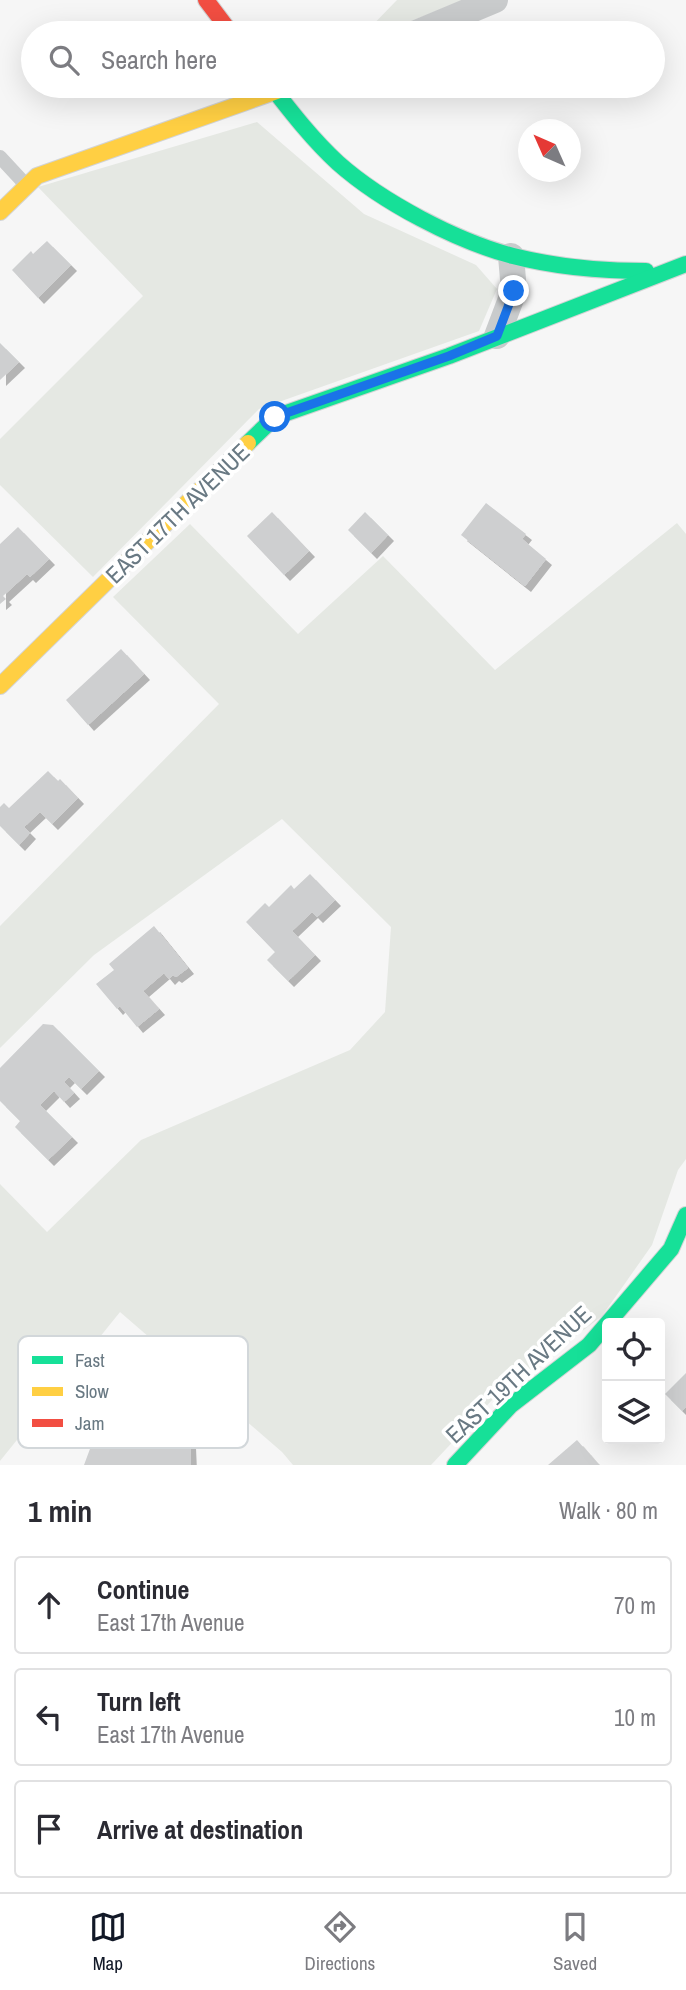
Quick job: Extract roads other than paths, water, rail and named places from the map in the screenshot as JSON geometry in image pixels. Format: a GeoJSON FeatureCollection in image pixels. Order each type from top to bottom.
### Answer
{"type":"FeatureCollection","features":[{"type":"Feature","properties":{"kind":"street"},"geometry":{"type":"LineString","coordinates":[[206,0],[222,21]]}},
{"type":"Feature","properties":{"kind":"street"},"geometry":{"type":"LineString","coordinates":[[443,21],[485,2]]}},
{"type":"Feature","properties":{"kind":"street"},"geometry":{"type":"LineString","coordinates":[[0,212],[37,176],[249,98]]}},
{"type":"Feature","properties":{"kind":"street"},"geometry":{"type":"LineString","coordinates":[[280,98],[309,134],[349,172],[407,210],[453,234],[511,256],[570,267],[609,271],[666,271]]}},
{"type":"Feature","properties":{"kind":"street"},"geometry":{"type":"LineString","coordinates":[[497,336],[514,291],[511,256]]}},
{"type":"Feature","properties":{"kind":"street","name":"EAST 17TH AVENUE"},"geometry":{"type":"LineString","coordinates":[[2,680],[275,417],[449,356],[686,264]]}},
{"type":"Feature","properties":{"kind":"street","name":"EAST 19TH AVENUE"},"geometry":{"type":"LineString","coordinates":[[455,1465],[510,1406],[589,1345],[671,1249],[686,1215]]}},
{"type":"Feature","properties":{"kind":"lane"},"geometry":{"type":"LineString","coordinates":[[0,157],[27,186]]}}]}
